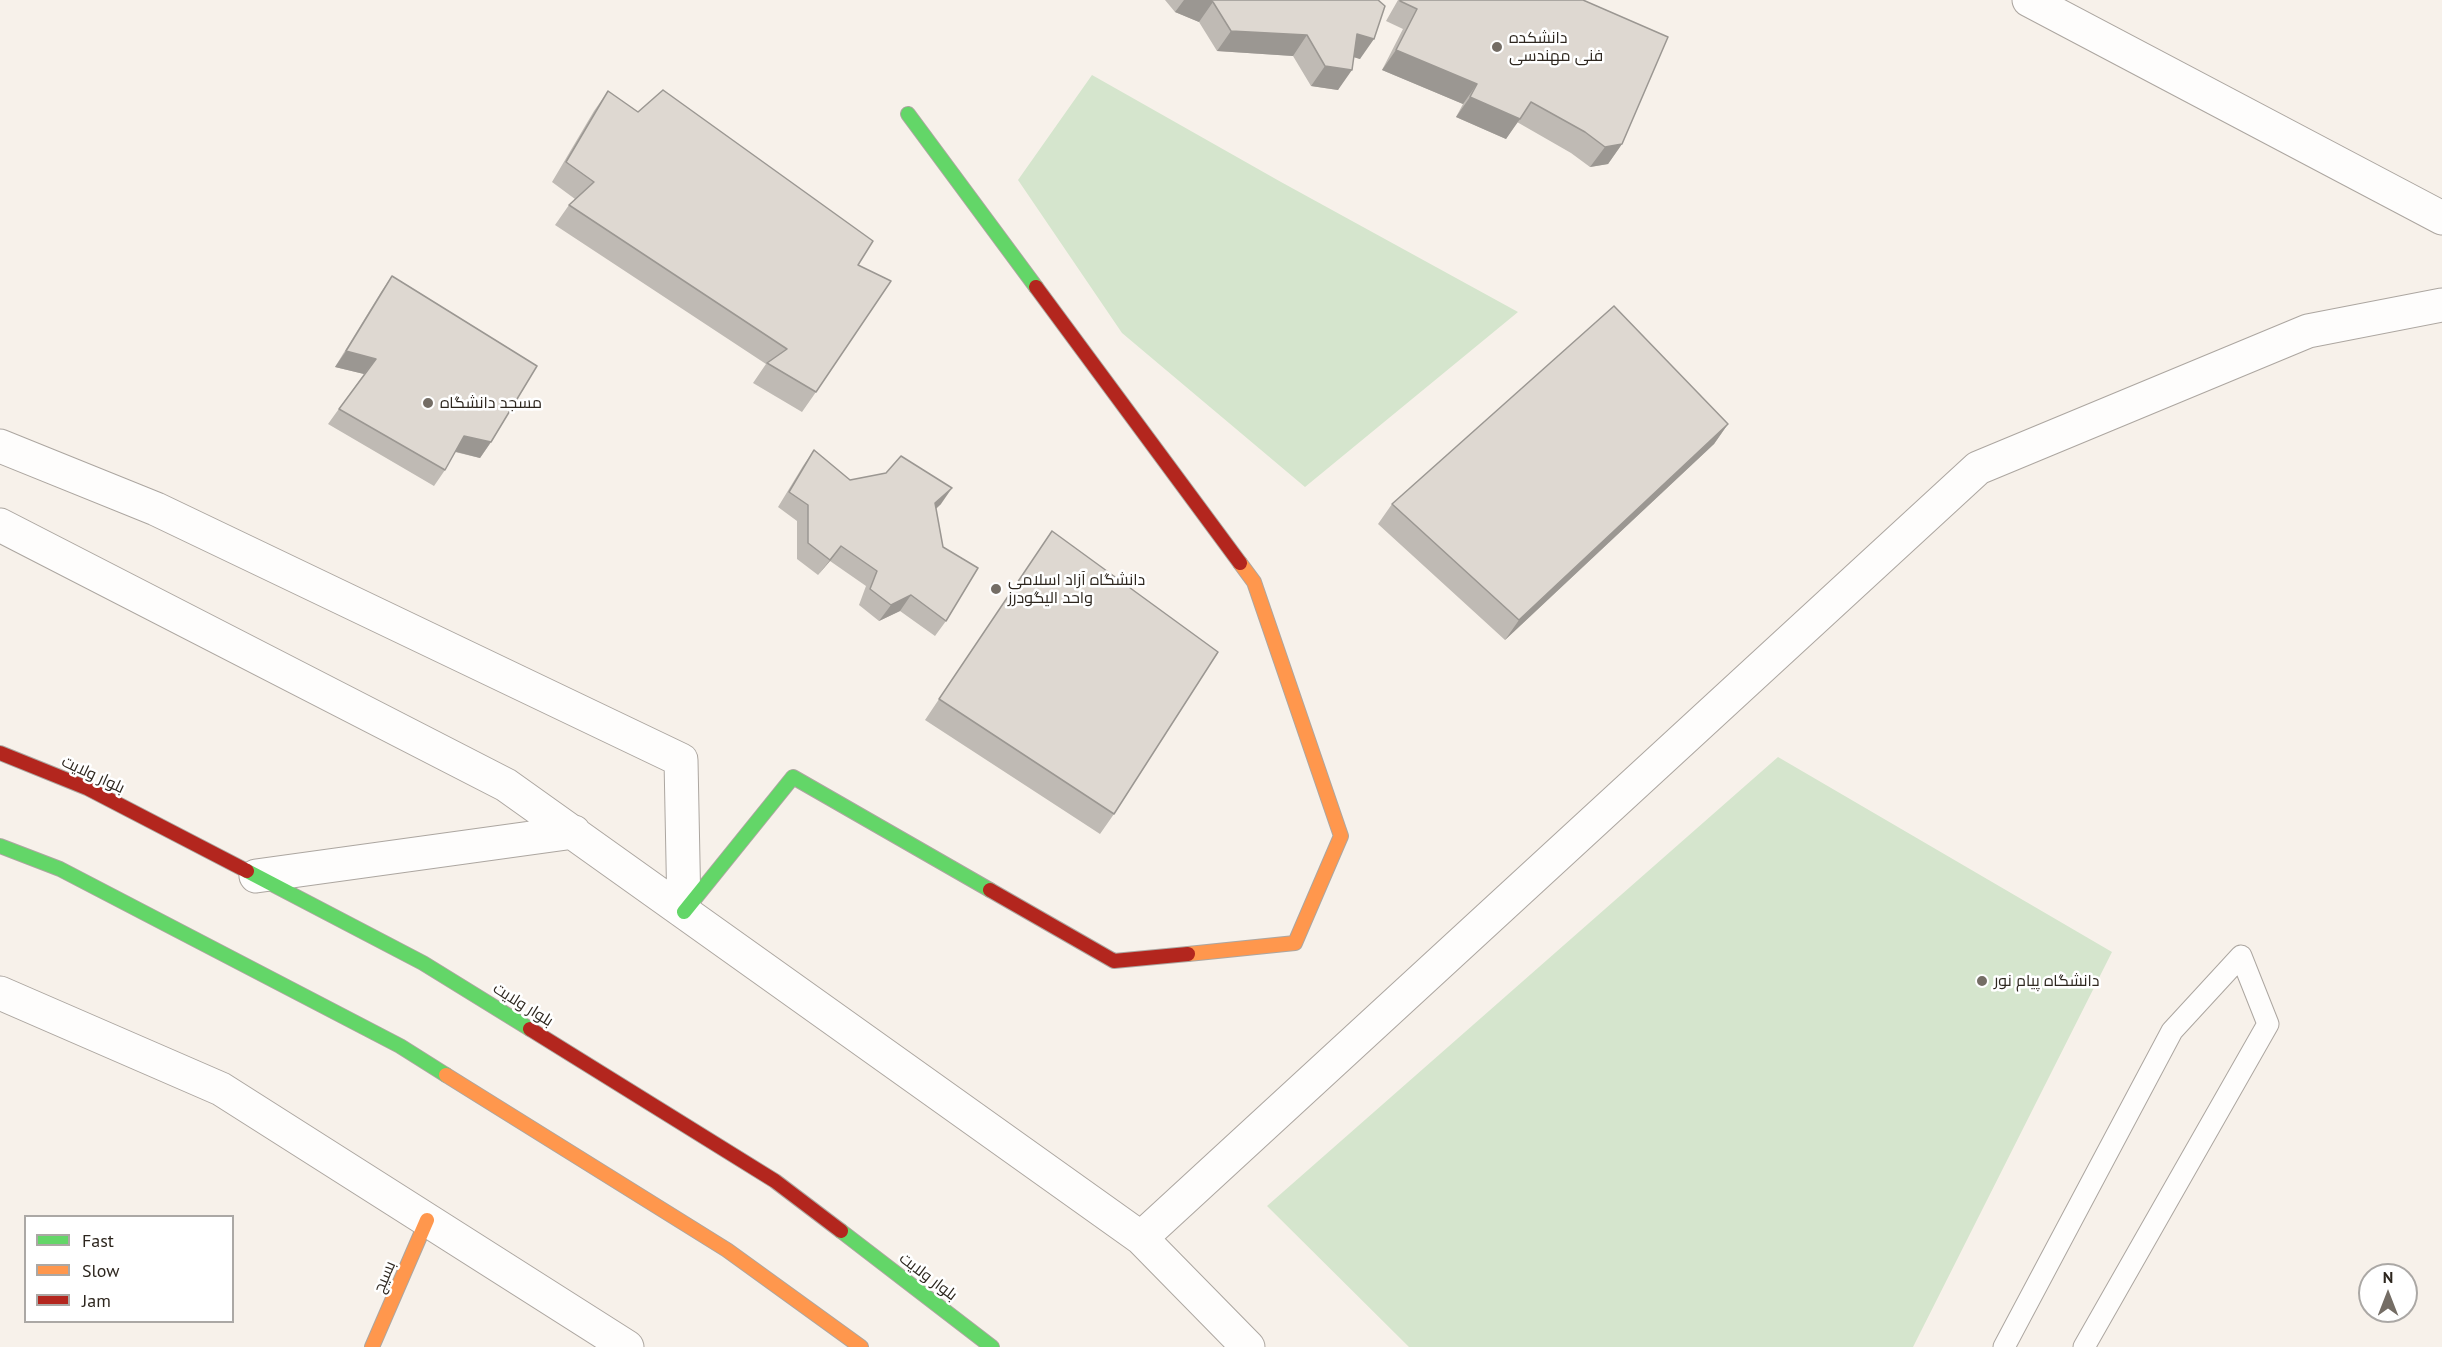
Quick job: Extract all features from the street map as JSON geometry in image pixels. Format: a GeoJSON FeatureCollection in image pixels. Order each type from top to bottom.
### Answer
{"type":"FeatureCollection","features":[{"type":"Feature","properties":{"kind":"main road"},"geometry":{"type":"LineString","coordinates":[[684,912],[793,777],[1114,961],[1294,943],[1341,836],[1254,582],[908,114]]}},
{"type":"Feature","properties":{"kind":"main road","name":"بلوار ولایت"},"geometry":{"type":"LineString","coordinates":[[0,753],[87,788],[423,963],[775,1181],[992,1347]]}},
{"type":"Feature","properties":{"kind":"main road"},"geometry":{"type":"LineString","coordinates":[[0,846],[60,869],[400,1046],[727,1250],[861,1347]]}},
{"type":"Feature","properties":{"kind":"main road","name":"بسیج"},"geometry":{"type":"LineString","coordinates":[[372,1347],[427,1220]]}},
{"type":"Feature","properties":{"kind":"street"},"geometry":{"type":"LineString","coordinates":[[2029,0],[2442,218]]}},
{"type":"Feature","properties":{"kind":"street"},"geometry":{"type":"LineString","coordinates":[[1141,1238],[1978,468],[2308,331],[2442,305]]}},
{"type":"Feature","properties":{"kind":"street"},"geometry":{"type":"LineString","coordinates":[[0,446],[156,509],[681,760],[684,912]]}},
{"type":"Feature","properties":{"kind":"street"},"geometry":{"type":"LineString","coordinates":[[0,525],[506,785],[1141,1238],[1248,1347]]}},
{"type":"Feature","properties":{"kind":"street"},"geometry":{"type":"LineString","coordinates":[[256,876],[574,832]]}},
{"type":"Feature","properties":{"kind":"street"},"geometry":{"type":"LineString","coordinates":[[0,993],[221,1089],[627,1347]]}},
{"type":"Feature","properties":{"kind":"lane"},"geometry":{"type":"LineString","coordinates":[[2004,1347],[2172,1031],[2241,956],[2268,1024],[2084,1347]]}},
{"type":"Feature","properties":{"kind":"green space"},"geometry":{"type":"Polygon","coordinates":[[[1092,75],[1518,312],[1305,487],[1122,333],[1018,180],[1092,75]]]}},
{"type":"Feature","properties":{"kind":"green space"},"geometry":{"type":"Polygon","coordinates":[[[1778,757],[2112,952],[1913,1347],[1409,1347],[1267,1206],[1778,757]]]}},
{"type":"Feature","properties":{"kind":"building"},"geometry":{"type":"Polygon","coordinates":[[[1210,0],[1378,0],[1385,6],[1374,39],[1357,34],[1352,70],[1325,66],[1307,35],[1231,31],[1210,0]]]}},
{"type":"Feature","properties":{"kind":"building"},"geometry":{"type":"Polygon","coordinates":[[[1400,0],[1583,0],[1668,37],[1622,144],[1605,147],[1585,132],[1531,102],[1520,119],[1470,97],[1477,84],[1396,50],[1417,9],[1400,0]]]}},
{"type":"Feature","properties":{"kind":"building"},"geometry":{"type":"Polygon","coordinates":[[[663,90],[873,241],[858,265],[891,281],[816,392],[767,363],[787,349],[569,205],[594,182],[566,162],[608,91],[638,112],[663,90]]]}},
{"type":"Feature","properties":{"kind":"building","name":"مسجد دانشگاه"},"geometry":{"type":"Polygon","coordinates":[[[392,276],[537,366],[491,442],[464,436],[445,470],[339,409],[376,359],[346,351],[392,276]]]}},
{"type":"Feature","properties":{"kind":"building"},"geometry":{"type":"Polygon","coordinates":[[[1614,306],[1728,424],[1519,620],[1392,504],[1614,306]]]}},
{"type":"Feature","properties":{"kind":"building"},"geometry":{"type":"Polygon","coordinates":[[[814,450],[850,480],[886,473],[901,456],[952,488],[935,503],[943,547],[978,568],[946,621],[911,595],[891,605],[870,589],[877,571],[841,546],[830,560],[808,543],[808,505],[789,492],[814,450]]]}},
{"type":"Feature","properties":{"kind":"building"},"geometry":{"type":"Polygon","coordinates":[[[1052,531],[1218,652],[1114,814],[939,699],[1052,531]]]}},
{"type":"Feature","properties":{"kind":"traffic: fast"},"geometry":{"type":"LineString","coordinates":[[908,114],[1036,287]]}},
{"type":"Feature","properties":{"kind":"traffic: fast"},"geometry":{"type":"LineString","coordinates":[[684,912],[793,777],[990,890]]}},
{"type":"Feature","properties":{"kind":"traffic: fast"},"geometry":{"type":"LineString","coordinates":[[0,846],[60,869],[400,1046],[446,1075]]}},
{"type":"Feature","properties":{"kind":"traffic: fast"},"geometry":{"type":"LineString","coordinates":[[247,871],[423,963],[530,1029]]}},
{"type":"Feature","properties":{"kind":"traffic: fast"},"geometry":{"type":"LineString","coordinates":[[841,1231],[992,1347]]}},
{"type":"Feature","properties":{"kind":"traffic: slow"},"geometry":{"type":"LineString","coordinates":[[1188,954],[1295,943],[1341,836],[1254,582],[1240,563]]}},
{"type":"Feature","properties":{"kind":"traffic: slow"},"geometry":{"type":"LineString","coordinates":[[446,1075],[727,1250],[861,1347]]}},
{"type":"Feature","properties":{"kind":"traffic: slow"},"geometry":{"type":"LineString","coordinates":[[372,1347],[427,1220]]}},
{"type":"Feature","properties":{"kind":"traffic: jam"},"geometry":{"type":"LineString","coordinates":[[1036,287],[1240,563]]}},
{"type":"Feature","properties":{"kind":"traffic: jam"},"geometry":{"type":"LineString","coordinates":[[0,753],[87,788],[247,871]]}},
{"type":"Feature","properties":{"kind":"traffic: jam"},"geometry":{"type":"LineString","coordinates":[[990,890],[1114,961],[1188,954]]}},
{"type":"Feature","properties":{"kind":"traffic: jam"},"geometry":{"type":"LineString","coordinates":[[530,1029],[775,1181],[841,1231]]}},
{"type":"Feature","properties":{"kind":"place","name":"دانشکده فنی مهندسی"},"geometry":{"type":"Point","coordinates":[1497,47]}},
{"type":"Feature","properties":{"kind":"place","name":"مسجد دانشگاه"},"geometry":{"type":"Point","coordinates":[428,403]}},
{"type":"Feature","properties":{"kind":"place","name":"دانشگاه آزاد اسلامی واحد الیگودرز"},"geometry":{"type":"Point","coordinates":[996,589]}},
{"type":"Feature","properties":{"kind":"place","name":"دانشگاه پیام نور"},"geometry":{"type":"Point","coordinates":[1982,981]}}]}
